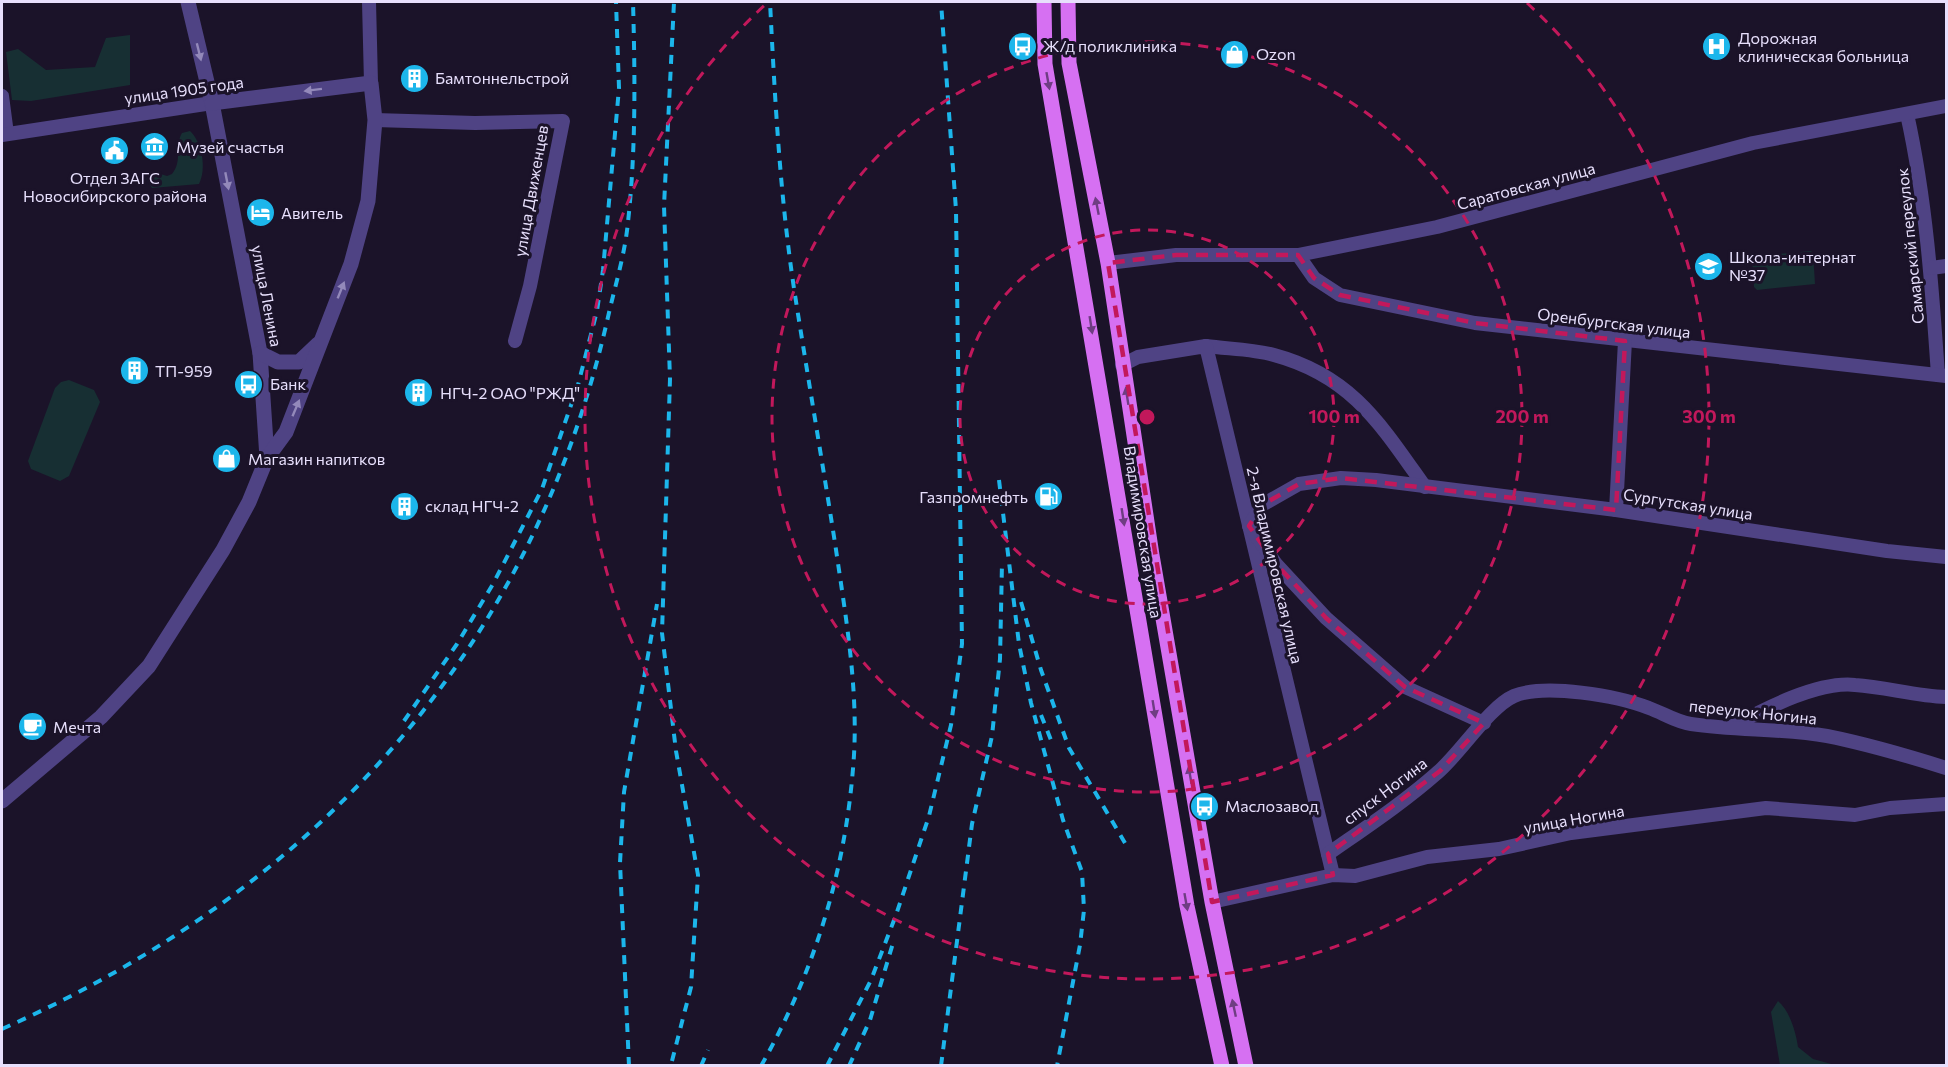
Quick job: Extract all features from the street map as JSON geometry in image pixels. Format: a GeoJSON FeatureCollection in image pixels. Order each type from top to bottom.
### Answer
{"type":"FeatureCollection","features":[{"type":"Feature","properties":{"kind":"main road","name":"Владимировская улица"},"geometry":{"type":"LineString","coordinates":[[1044,2],[1045,64],[1187,906],[1222,1065]]}},
{"type":"Feature","properties":{"kind":"main road","name":"Владимировская улица"},"geometry":{"type":"LineString","coordinates":[[1068,2],[1069,63],[1108,263],[1152,555],[1212,902],[1246,1065]]}},
{"type":"Feature","properties":{"kind":"street","name":"улица Ленина"},"geometry":{"type":"LineString","coordinates":[[188,2],[212,103],[260,352],[267,458]]}},
{"type":"Feature","properties":{"kind":"street"},"geometry":{"type":"LineString","coordinates":[[2,801],[101,717],[149,666],[232,535],[267,458],[286,432],[308,379],[318,344],[351,264],[368,201],[375,120],[371,82],[369,2]]}},
{"type":"Feature","properties":{"kind":"street","name":"улица 1905 года"},"geometry":{"type":"LineString","coordinates":[[4,135],[212,103],[371,82]]}},
{"type":"Feature","properties":{"kind":"street"},"geometry":{"type":"LineString","coordinates":[[2,96],[4,135]]}},
{"type":"Feature","properties":{"kind":"street","name":"Саратовская улица"},"geometry":{"type":"LineString","coordinates":[[1108,263],[1176,255],[1298,255],[1437,227],[1752,143],[1947,106]]}},
{"type":"Feature","properties":{"kind":"street","name":"Самарский переулок"},"geometry":{"type":"LineString","coordinates":[[1907,114],[1919,169],[1942,375]]}},
{"type":"Feature","properties":{"kind":"street","name":"улица Движенцев"},"geometry":{"type":"LineString","coordinates":[[375,120],[506,123],[563,121],[530,286],[515,341]]}},
{"type":"Feature","properties":{"kind":"street","name":"Оренбургская улица"},"geometry":{"type":"LineString","coordinates":[[1298,255],[1314,278],[1326,289],[1340,295],[1475,323],[1942,375]]}},
{"type":"Feature","properties":{"kind":"street"},"geometry":{"type":"LineString","coordinates":[[1931,268],[1947,266]]}},
{"type":"Feature","properties":{"kind":"street"},"geometry":{"type":"LineString","coordinates":[[1616,510],[1625,341]]}},
{"type":"Feature","properties":{"kind":"street"},"geometry":{"type":"LineString","coordinates":[[260,352],[278,362],[298,362],[318,344]]}},
{"type":"Feature","properties":{"kind":"street"},"geometry":{"type":"LineString","coordinates":[[1122,364],[1138,357],[1206,346],[1273,354],[1304,366],[1349,392],[1369,410],[1425,487]]}},
{"type":"Feature","properties":{"kind":"street","name":"2-я Владимировская улица"},"geometry":{"type":"LineString","coordinates":[[1206,346],[1333,875]]}},
{"type":"Feature","properties":{"kind":"street","name":"Сургутская улица"},"geometry":{"type":"LineString","coordinates":[[1249,526],[1262,505],[1299,484],[1341,478],[1616,510],[1887,551],[1947,557]]}},
{"type":"Feature","properties":{"kind":"street"},"geometry":{"type":"LineString","coordinates":[[1249,526],[1276,564],[1326,618],[1405,687],[1484,723]]}},
{"type":"Feature","properties":{"kind":"street"},"geometry":{"type":"LineString","coordinates":[[1731,726],[1781,700],[1852,684],[1947,697]]}},
{"type":"Feature","properties":{"kind":"street","name":"переулок Ногина"},"geometry":{"type":"LineString","coordinates":[[1484,723],[1513,696],[1532,692],[1566,692],[1647,707],[1679,721],[1828,736],[1947,768]]}},
{"type":"Feature","properties":{"kind":"street","name":"спуск Ногина"},"geometry":{"type":"LineString","coordinates":[[1328,855],[1407,798],[1440,771],[1484,723]]}},
{"type":"Feature","properties":{"kind":"street","name":"улица Ногина"},"geometry":{"type":"LineString","coordinates":[[1212,902],[1333,875],[1355,876],[1427,857],[1499,849],[1571,833],[1766,808],[1855,815],[1890,808],[1947,804]]}},
{"type":"Feature","properties":{"kind":"highlighted area"},"geometry":{"type":"Polygon","coordinates":[[[1176,255],[1298,255],[1314,278],[1340,295],[1475,323],[1625,341],[1616,510],[1341,478],[1299,484],[1262,505],[1249,526],[1276,564],[1326,618],[1405,687],[1484,723],[1440,771],[1328,854],[1333,875],[1212,902],[1108,263],[1176,255]]]}},
{"type":"Feature","properties":{"kind":"green space"},"geometry":{"type":"Polygon","coordinates":[[[130,35],[130,85],[31,101],[12,100],[6,52],[18,49],[46,70],[95,67],[106,38],[130,35]]]}},
{"type":"Feature","properties":{"kind":"green space"},"geometry":{"type":"Polygon","coordinates":[[[190,131],[198,142],[202,156],[203,171],[199,184],[152,188],[146,179],[151,171],[167,176],[172,174],[177,164],[182,133],[190,131]]]}},
{"type":"Feature","properties":{"kind":"green space"},"geometry":{"type":"Polygon","coordinates":[[[1811,251],[1815,284],[1757,290],[1754,287],[1752,259],[1755,256],[1811,251]]]}},
{"type":"Feature","properties":{"kind":"green space"},"geometry":{"type":"Polygon","coordinates":[[[69,380],[94,390],[100,402],[69,476],[60,481],[31,469],[28,461],[55,388],[61,382],[69,380]]]}},
{"type":"Feature","properties":{"kind":"green space"},"geometry":{"type":"Polygon","coordinates":[[[1778,1001],[1789,1016],[1798,1047],[1813,1059],[1835,1065],[1780,1065],[1771,1012],[1778,1001]]]}},
{"type":"Feature","properties":{"kind":"railway"},"geometry":{"type":"LineString","coordinates":[[404,721],[457,644],[493,584],[542,489],[578,385],[597,311],[603,270],[619,88],[616,2]]}},
{"type":"Feature","properties":{"kind":"railway"},"geometry":{"type":"LineString","coordinates":[[2,1029],[114,973],[217,907],[310,832],[393,747],[465,654],[525,551],[573,438],[608,317],[625,246],[631,195],[634,112],[633,2]]}},
{"type":"Feature","properties":{"kind":"railway"},"geometry":{"type":"LineString","coordinates":[[672,1061],[691,987],[698,875],[676,751],[662,633],[670,379],[664,206],[674,2]]}},
{"type":"Feature","properties":{"kind":"railway"},"geometry":{"type":"LineString","coordinates":[[761,1066],[798,992],[826,916],[844,837],[850,796],[855,729],[846,622],[785,222],[770,2]]}},
{"type":"Feature","properties":{"kind":"railway"},"geometry":{"type":"LineString","coordinates":[[827,1066],[871,980],[896,915],[929,816],[951,725],[962,644],[956,210],[941,2]]}},
{"type":"Feature","properties":{"kind":"railway"},"geometry":{"type":"LineString","coordinates":[[999,480],[1019,644],[1031,703],[1063,820],[1082,872],[1084,910],[1080,945],[1057,1066]]}},
{"type":"Feature","properties":{"kind":"railway"},"geometry":{"type":"LineString","coordinates":[[941,1066],[972,824],[992,736],[1000,659],[1002,563]]}},
{"type":"Feature","properties":{"kind":"railway"},"geometry":{"type":"LineString","coordinates":[[1021,602],[1041,670],[1069,748],[1125,843]]}},
{"type":"Feature","properties":{"kind":"railway"},"geometry":{"type":"LineString","coordinates":[[629,1066],[620,863],[624,792],[657,604]]}},
{"type":"Feature","properties":{"kind":"railway"},"geometry":{"type":"LineString","coordinates":[[1041,715],[1051,740]]}},
{"type":"Feature","properties":{"kind":"railway"},"geometry":{"type":"LineString","coordinates":[[849,1066],[870,1020],[893,943]]}},
{"type":"Feature","properties":{"kind":"railway"},"geometry":{"type":"LineString","coordinates":[[701,1066],[708,1050]]}},
{"type":"Feature","properties":{"kind":"place","name":"Ж/д поликлиника"},"geometry":{"type":"Point","coordinates":[1022,46]}},
{"type":"Feature","properties":{"kind":"place","name":"Дорожная клиническая больница"},"geometry":{"type":"Point","coordinates":[1717,47]}},
{"type":"Feature","properties":{"kind":"place","name":"Ozon"},"geometry":{"type":"Point","coordinates":[1235,54]}},
{"type":"Feature","properties":{"kind":"place","name":"Бамтоннельстрой"},"geometry":{"type":"Point","coordinates":[414,78]}},
{"type":"Feature","properties":{"kind":"place","name":"Музей счастья"},"geometry":{"type":"Point","coordinates":[155,147]}},
{"type":"Feature","properties":{"kind":"place","name":"Отдел ЗАГС Новосибирского района"},"geometry":{"type":"Point","coordinates":[115,150]}},
{"type":"Feature","properties":{"kind":"place","name":"Авитель"},"geometry":{"type":"Point","coordinates":[260,213]}},
{"type":"Feature","properties":{"kind":"place","name":"Школа-интернат №37"},"geometry":{"type":"Point","coordinates":[1708,266]}},
{"type":"Feature","properties":{"kind":"place","name":"ТП-959"},"geometry":{"type":"Point","coordinates":[134,371]}},
{"type":"Feature","properties":{"kind":"place","name":"Банк"},"geometry":{"type":"Point","coordinates":[249,384]}},
{"type":"Feature","properties":{"kind":"place","name":"НГЧ-2 ОАО \"РЖД\""},"geometry":{"type":"Point","coordinates":[419,393]}},
{"type":"Feature","properties":{"kind":"place","name":"Магазин напитков"},"geometry":{"type":"Point","coordinates":[227,459]}},
{"type":"Feature","properties":{"kind":"place","name":"Газпромнефть"},"geometry":{"type":"Point","coordinates":[1049,497]}},
{"type":"Feature","properties":{"kind":"place","name":"склад НГЧ-2"},"geometry":{"type":"Point","coordinates":[404,506]}},
{"type":"Feature","properties":{"kind":"place","name":"Мечта"},"geometry":{"type":"Point","coordinates":[32,727]}},
{"type":"Feature","properties":{"kind":"place","name":"Маслозавод"},"geometry":{"type":"Point","coordinates":[1204,806]}}]}
